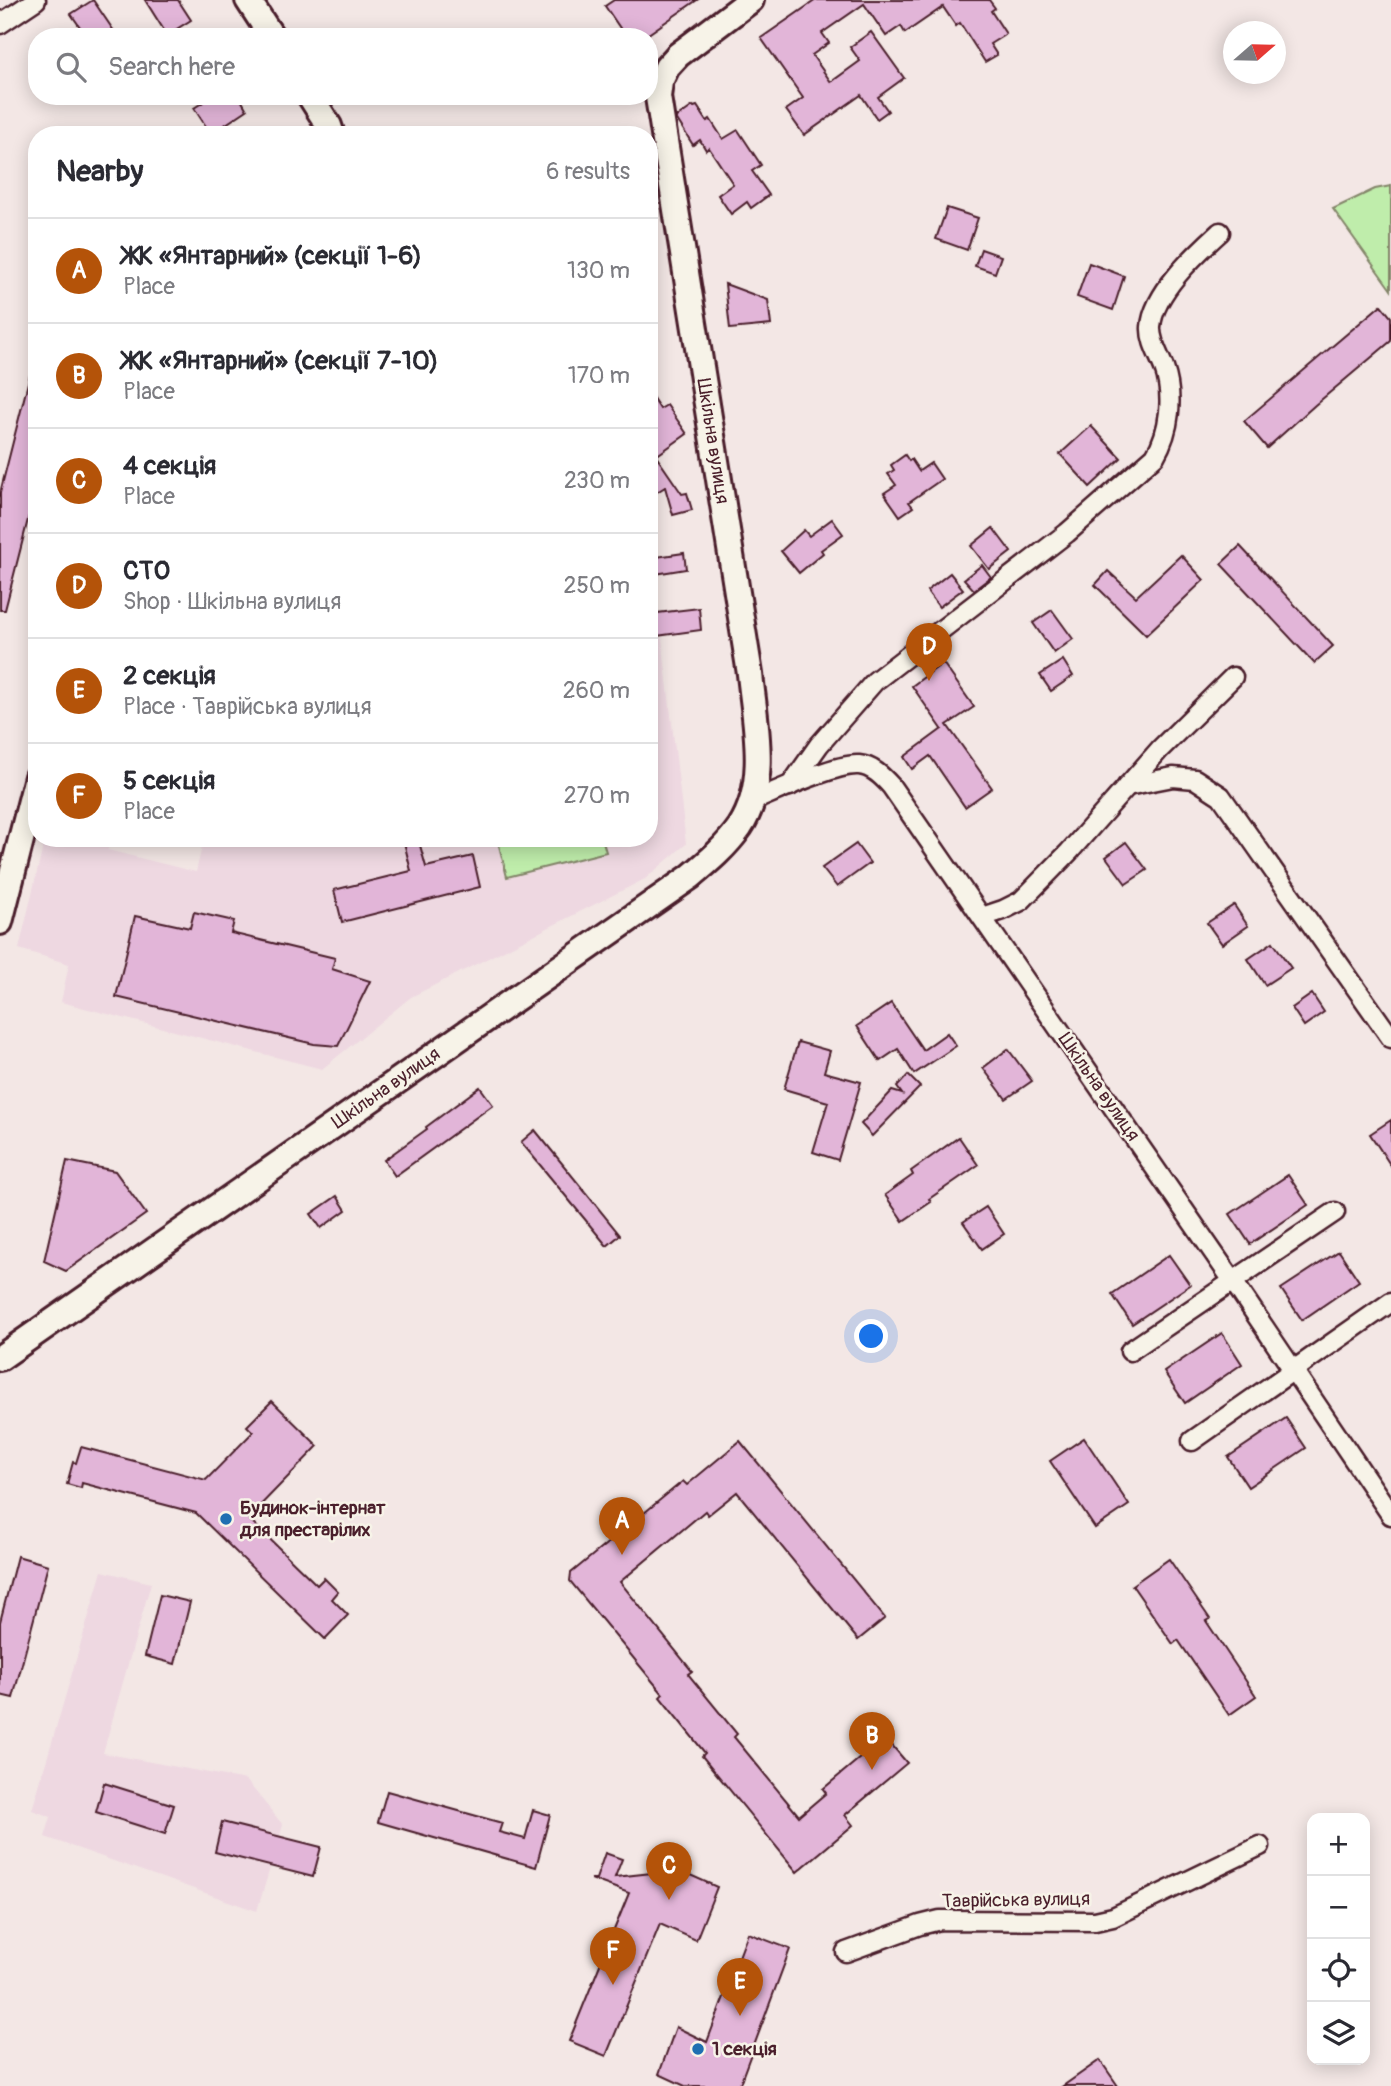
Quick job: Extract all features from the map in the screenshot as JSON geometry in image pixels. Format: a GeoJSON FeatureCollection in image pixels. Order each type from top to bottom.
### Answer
{"type":"FeatureCollection","features":[{"type":"Feature","properties":{"kind":"street"},"geometry":{"type":"LineString","coordinates":[[0,24],[36,0]]}},
{"type":"Feature","properties":{"kind":"street"},"geometry":{"type":"LineString","coordinates":[[248,0],[266,28]]}},
{"type":"Feature","properties":{"kind":"street","name":"Шкільна вулиця"},"geometry":{"type":"LineString","coordinates":[[0,1358],[690,877],[717,854],[740,827],[753,801],[757,770],[750,674],[658,97],[660,82],[667,67],[678,55],[745,2]]}},
{"type":"Feature","properties":{"kind":"street"},"geometry":{"type":"LineString","coordinates":[[316,105],[329,126]]}},
{"type":"Feature","properties":{"kind":"street"},"geometry":{"type":"LineString","coordinates":[[790,786],[819,745],[875,681],[1067,533],[1155,456],[1162,445],[1168,424],[1169,392],[1165,370],[1154,347],[1151,327],[1155,310],[1163,295],[1198,251],[1220,232]]}},
{"type":"Feature","properties":{"kind":"street"},"geometry":{"type":"LineString","coordinates":[[982,917],[1021,901],[1069,852],[1160,749],[1233,677]]}},
{"type":"Feature","properties":{"kind":"street","name":"Шкільна вулиця"},"geometry":{"type":"LineString","coordinates":[[753,801],[843,765],[861,764],[877,771],[891,786],[1391,1515]]}},
{"type":"Feature","properties":{"kind":"street"},"geometry":{"type":"LineString","coordinates":[[1127,786],[1173,777],[1195,779],[1221,796],[1391,1038]]}},
{"type":"Feature","properties":{"kind":"street"},"geometry":{"type":"LineString","coordinates":[[0,922],[28,812]]}},
{"type":"Feature","properties":{"kind":"street"},"geometry":{"type":"LineString","coordinates":[[1130,1351],[1335,1212]]}},
{"type":"Feature","properties":{"kind":"street"},"geometry":{"type":"LineString","coordinates":[[1192,1441],[1391,1302]]}},
{"type":"Feature","properties":{"kind":"street","name":"Таврійська вулиця"},"geometry":{"type":"LineString","coordinates":[[846,1952],[940,1920],[1094,1921],[1113,1917],[1260,1846]]}},
{"type":"Feature","properties":{"kind":"shaded area"},"geometry":{"type":"Polygon","coordinates":[[[662,638],[686,844],[645,879],[411,997],[322,1069],[61,1002],[69,964],[19,949],[43,847],[108,847],[108,850],[196,872],[202,847],[658,847],[658,639],[662,638]]]}},
{"type":"Feature","properties":{"kind":"shaded area"},"geometry":{"type":"Polygon","coordinates":[[[102,1571],[151,1583],[103,1753],[246,1780],[283,1825],[257,1911],[45,1837],[51,1817],[32,1810],[102,1571]]]}},
{"type":"Feature","properties":{"kind":"green space"},"geometry":{"type":"Polygon","coordinates":[[[1391,186],[1391,290],[1333,209],[1375,189],[1391,186]]]}},
{"type":"Feature","properties":{"kind":"green space"},"geometry":{"type":"Polygon","coordinates":[[[499,847],[605,847],[606,852],[507,877],[499,847]]]}},
{"type":"Feature","properties":{"kind":"building"},"geometry":{"type":"Polygon","coordinates":[[[93,0],[112,28],[81,28],[71,14],[93,0]]]}},
{"type":"Feature","properties":{"kind":"building"},"geometry":{"type":"Polygon","coordinates":[[[145,0],[178,0],[191,20],[178,28],[163,28],[145,0]]]}},
{"type":"Feature","properties":{"kind":"building"},"geometry":{"type":"Polygon","coordinates":[[[614,0],[697,0],[657,28],[620,28],[605,6],[614,0]]]}},
{"type":"Feature","properties":{"kind":"building"},"geometry":{"type":"Polygon","coordinates":[[[816,0],[989,0],[995,8],[991,11],[1006,34],[990,44],[997,55],[985,62],[960,23],[956,26],[943,7],[905,33],[901,26],[886,36],[864,4],[822,33],[829,43],[812,55],[831,82],[860,61],[850,47],[871,32],[904,78],[878,97],[888,111],[877,119],[861,95],[804,135],[786,110],[803,98],[761,38],[816,0]]]}},
{"type":"Feature","properties":{"kind":"building"},"geometry":{"type":"Polygon","coordinates":[[[199,105],[244,105],[247,110],[223,126],[206,126],[194,108],[199,105]]]}},
{"type":"Feature","properties":{"kind":"building"},"geometry":{"type":"Polygon","coordinates":[[[697,106],[707,121],[710,119],[723,139],[738,130],[761,165],[752,171],[769,195],[751,208],[747,202],[731,214],[718,195],[733,184],[709,148],[706,150],[700,140],[693,145],[676,118],[697,106]]]}},
{"type":"Feature","properties":{"kind":"building"},"geometry":{"type":"Polygon","coordinates":[[[947,208],[978,218],[967,250],[936,239],[947,208]]]}},
{"type":"Feature","properties":{"kind":"building"},"geometry":{"type":"Polygon","coordinates":[[[981,249],[1001,256],[995,273],[975,266],[981,249]]]}},
{"type":"Feature","properties":{"kind":"building"},"geometry":{"type":"Polygon","coordinates":[[[1089,263],[1124,276],[1113,310],[1077,297],[1089,263]]]}},
{"type":"Feature","properties":{"kind":"building"},"geometry":{"type":"Polygon","coordinates":[[[725,284],[768,300],[771,325],[730,329],[725,284]]]}},
{"type":"Feature","properties":{"kind":"building"},"geometry":{"type":"Polygon","coordinates":[[[1381,305],[1391,317],[1391,341],[1267,448],[1244,421],[1381,305]]]}},
{"type":"Feature","properties":{"kind":"building"},"geometry":{"type":"Polygon","coordinates":[[[28,383],[28,519],[5,610],[0,610],[0,493],[28,383]]]}},
{"type":"Feature","properties":{"kind":"building"},"geometry":{"type":"Polygon","coordinates":[[[667,405],[687,434],[658,455],[658,406],[660,409],[667,405]]]}},
{"type":"Feature","properties":{"kind":"building"},"geometry":{"type":"Polygon","coordinates":[[[1091,426],[1121,458],[1090,487],[1060,454],[1091,426]]]}},
{"type":"Feature","properties":{"kind":"building"},"geometry":{"type":"Polygon","coordinates":[[[905,455],[919,471],[931,463],[942,479],[909,502],[913,507],[900,516],[884,493],[896,485],[888,474],[894,470],[891,465],[905,455]]]}},
{"type":"Feature","properties":{"kind":"building"},"geometry":{"type":"Polygon","coordinates":[[[658,459],[682,494],[687,493],[692,510],[673,515],[665,487],[658,491],[658,459]]]}},
{"type":"Feature","properties":{"kind":"building"},"geometry":{"type":"Polygon","coordinates":[[[832,519],[843,534],[821,550],[823,553],[799,573],[781,551],[804,530],[809,536],[832,519]]]}},
{"type":"Feature","properties":{"kind":"building"},"geometry":{"type":"Polygon","coordinates":[[[993,528],[1011,552],[989,569],[971,546],[993,528]]]}},
{"type":"Feature","properties":{"kind":"building"},"geometry":{"type":"Polygon","coordinates":[[[1240,546],[1333,646],[1314,663],[1221,564],[1240,546]]]}},
{"type":"Feature","properties":{"kind":"building"},"geometry":{"type":"Polygon","coordinates":[[[684,553],[686,569],[658,574],[658,557],[684,553]]]}},
{"type":"Feature","properties":{"kind":"building"},"geometry":{"type":"Polygon","coordinates":[[[1181,555],[1204,580],[1146,635],[1095,585],[1108,571],[1136,597],[1181,555]]]}},
{"type":"Feature","properties":{"kind":"building"},"geometry":{"type":"Polygon","coordinates":[[[982,565],[991,577],[974,590],[964,579],[982,565]]]}},
{"type":"Feature","properties":{"kind":"building"},"geometry":{"type":"Polygon","coordinates":[[[950,573],[963,589],[939,607],[927,591],[950,573]]]}},
{"type":"Feature","properties":{"kind":"building"},"geometry":{"type":"Polygon","coordinates":[[[699,608],[701,630],[658,636],[658,613],[699,608]]]}},
{"type":"Feature","properties":{"kind":"building"},"geometry":{"type":"Polygon","coordinates":[[[1052,610],[1073,639],[1054,653],[1033,623],[1052,610]]]}},
{"type":"Feature","properties":{"kind":"building"},"geometry":{"type":"Polygon","coordinates":[[[1063,660],[1073,676],[1051,691],[1040,675],[1063,660]]]}},
{"type":"Feature","properties":{"kind":"building"},"geometry":{"type":"Polygon","coordinates":[[[943,663],[974,707],[947,725],[992,788],[965,807],[930,756],[912,769],[904,757],[942,729],[912,686],[943,663]]]}},
{"type":"Feature","properties":{"kind":"building"},"geometry":{"type":"Polygon","coordinates":[[[1126,842],[1147,870],[1126,884],[1106,857],[1126,842]]]}},
{"type":"Feature","properties":{"kind":"building"},"geometry":{"type":"Polygon","coordinates":[[[856,844],[870,863],[837,887],[822,868],[856,844]]]}},
{"type":"Feature","properties":{"kind":"building"},"geometry":{"type":"Polygon","coordinates":[[[405,847],[420,847],[426,867],[473,856],[480,887],[342,922],[334,890],[411,871],[405,847]]]}},
{"type":"Feature","properties":{"kind":"building"},"geometry":{"type":"Polygon","coordinates":[[[1234,905],[1248,926],[1222,944],[1207,923],[1234,905]]]}},
{"type":"Feature","properties":{"kind":"building"},"geometry":{"type":"Polygon","coordinates":[[[194,912],[234,921],[231,933],[335,958],[332,969],[370,981],[338,1046],[314,1044],[116,997],[135,916],[190,928],[194,912]]]}},
{"type":"Feature","properties":{"kind":"building"},"geometry":{"type":"Polygon","coordinates":[[[1273,942],[1291,968],[1265,985],[1248,959],[1273,942]]]}},
{"type":"Feature","properties":{"kind":"building"},"geometry":{"type":"Polygon","coordinates":[[[1312,994],[1324,1012],[1304,1026],[1292,1008],[1312,994]]]}},
{"type":"Feature","properties":{"kind":"building"},"geometry":{"type":"Polygon","coordinates":[[[891,1003],[923,1050],[947,1033],[956,1046],[914,1074],[898,1049],[880,1061],[857,1026],[891,1003]]]}},
{"type":"Feature","properties":{"kind":"building"},"geometry":{"type":"Polygon","coordinates":[[[798,1042],[830,1051],[824,1072],[861,1082],[838,1160],[813,1152],[828,1102],[784,1089],[798,1042]]]}},
{"type":"Feature","properties":{"kind":"building"},"geometry":{"type":"Polygon","coordinates":[[[1008,1049],[1032,1081],[1006,1099],[983,1068],[1008,1049]]]}},
{"type":"Feature","properties":{"kind":"building"},"geometry":{"type":"Polygon","coordinates":[[[908,1075],[920,1087],[872,1136],[861,1124],[892,1091],[902,1094],[897,1087],[908,1075]]]}},
{"type":"Feature","properties":{"kind":"building"},"geometry":{"type":"Polygon","coordinates":[[[480,1087],[493,1105],[395,1176],[384,1160],[480,1087]]]}},
{"type":"Feature","properties":{"kind":"building"},"geometry":{"type":"Polygon","coordinates":[[[1391,1120],[1391,1166],[1370,1134],[1391,1120]]]}},
{"type":"Feature","properties":{"kind":"building"},"geometry":{"type":"Polygon","coordinates":[[[535,1130],[620,1235],[607,1246],[521,1142],[535,1130]]]}},
{"type":"Feature","properties":{"kind":"building"},"geometry":{"type":"Polygon","coordinates":[[[959,1137],[978,1165],[903,1221],[885,1195],[913,1175],[911,1171],[959,1137]]]}},
{"type":"Feature","properties":{"kind":"building"},"geometry":{"type":"Polygon","coordinates":[[[67,1161],[115,1171],[146,1214],[66,1271],[44,1261],[67,1161]]]}},
{"type":"Feature","properties":{"kind":"building"},"geometry":{"type":"Polygon","coordinates":[[[1288,1175],[1308,1205],[1250,1244],[1230,1214],[1288,1175]]]}},
{"type":"Feature","properties":{"kind":"building"},"geometry":{"type":"Polygon","coordinates":[[[337,1196],[346,1210],[321,1228],[311,1214],[337,1196]]]}},
{"type":"Feature","properties":{"kind":"building"},"geometry":{"type":"Polygon","coordinates":[[[986,1207],[1004,1234],[982,1249],[963,1222],[986,1207]]]}},
{"type":"Feature","properties":{"kind":"building"},"geometry":{"type":"Polygon","coordinates":[[[1339,1251],[1359,1281],[1302,1320],[1281,1289],[1339,1251]]]}},
{"type":"Feature","properties":{"kind":"building"},"geometry":{"type":"Polygon","coordinates":[[[1169,1255],[1190,1285],[1132,1324],[1112,1294],[1169,1255]]]}},
{"type":"Feature","properties":{"kind":"building"},"geometry":{"type":"Polygon","coordinates":[[[1222,1333],[1242,1364],[1185,1403],[1164,1372],[1222,1333]]]}},
{"type":"Feature","properties":{"kind":"building","name":"Будинок-інтернат для престарілих"},"geometry":{"type":"Polygon","coordinates":[[[272,1401],[318,1446],[248,1518],[317,1585],[324,1578],[338,1592],[332,1599],[348,1615],[325,1639],[196,1513],[82,1483],[81,1488],[67,1484],[73,1462],[76,1463],[81,1447],[206,1480],[253,1432],[247,1426],[272,1401]]]}},
{"type":"Feature","properties":{"kind":"building"},"geometry":{"type":"Polygon","coordinates":[[[1286,1418],[1306,1448],[1248,1487],[1228,1457],[1286,1418]]]}},
{"type":"Feature","properties":{"kind":"building"},"geometry":{"type":"Polygon","coordinates":[[[1084,1438],[1129,1505],[1095,1528],[1050,1461],[1084,1438]]]}},
{"type":"Feature","properties":{"kind":"building"},"geometry":{"type":"Polygon","coordinates":[[[740,1441],[885,1618],[858,1640],[737,1492],[708,1515],[705,1511],[620,1582],[692,1671],[688,1674],[737,1734],[734,1737],[799,1816],[826,1793],[823,1789],[885,1737],[907,1763],[845,1815],[853,1825],[797,1872],[702,1756],[705,1753],[660,1697],[663,1694],[570,1581],[571,1573],[683,1481],[687,1485],[740,1441]]]}},
{"type":"Feature","properties":{"kind":"building"},"geometry":{"type":"Polygon","coordinates":[[[17,1556],[48,1565],[13,1698],[0,1695],[0,1622],[17,1556]]]}},
{"type":"Feature","properties":{"kind":"building"},"geometry":{"type":"Polygon","coordinates":[[[1169,1559],[1210,1619],[1206,1621],[1256,1696],[1229,1715],[1178,1640],[1173,1644],[1132,1585],[1169,1559]]]}},
{"type":"Feature","properties":{"kind":"building"},"geometry":{"type":"Polygon","coordinates":[[[160,1595],[190,1602],[175,1664],[145,1656],[160,1595]]]}},
{"type":"Feature","properties":{"kind":"building"},"geometry":{"type":"Polygon","coordinates":[[[104,1783],[174,1805],[165,1834],[96,1812],[104,1783]]]}},
{"type":"Feature","properties":{"kind":"building"},"geometry":{"type":"Polygon","coordinates":[[[387,1791],[502,1823],[499,1832],[525,1839],[533,1810],[550,1815],[536,1867],[378,1822],[387,1791]]]}},
{"type":"Feature","properties":{"kind":"building"},"geometry":{"type":"Polygon","coordinates":[[[222,1822],[321,1847],[313,1877],[215,1852],[222,1822]]]}},
{"type":"Feature","properties":{"kind":"building"},"geometry":{"type":"Polygon","coordinates":[[[605,1853],[622,1859],[615,1877],[679,1870],[717,1887],[696,1940],[660,1924],[606,2056],[569,2041],[629,1893],[591,1879],[596,1879],[605,1853]]]}},
{"type":"Feature","properties":{"kind":"building"},"geometry":{"type":"Polygon","coordinates":[[[748,1933],[790,1949],[739,2086],[685,2086],[659,2074],[676,2027],[707,2042],[748,1933]]]}},
{"type":"Feature","properties":{"kind":"building"},"geometry":{"type":"Polygon","coordinates":[[[1100,2060],[1118,2086],[1063,2086],[1100,2060]]]}},
{"type":"Feature","properties":{"kind":"place","name":"СТО"},"geometry":{"type":"Point","coordinates":[929,681]}},
{"type":"Feature","properties":{"kind":"place","name":"Будинок-інтернат для престарілих"},"geometry":{"type":"Point","coordinates":[226,1519]}},
{"type":"Feature","properties":{"kind":"place","name":"ЖК «Янтарний» (секції 1-6)"},"geometry":{"type":"Point","coordinates":[622,1555]}},
{"type":"Feature","properties":{"kind":"place","name":"ЖК «Янтарний» (секції 7-10)"},"geometry":{"type":"Point","coordinates":[872,1770]}},
{"type":"Feature","properties":{"kind":"place","name":"4 секція"},"geometry":{"type":"Point","coordinates":[669,1900]}},
{"type":"Feature","properties":{"kind":"place","name":"5 секція"},"geometry":{"type":"Point","coordinates":[613,1985]}},
{"type":"Feature","properties":{"kind":"place","name":"2 секція"},"geometry":{"type":"Point","coordinates":[740,2016]}},
{"type":"Feature","properties":{"kind":"place","name":"1 секція"},"geometry":{"type":"Point","coordinates":[698,2049]}}]}
